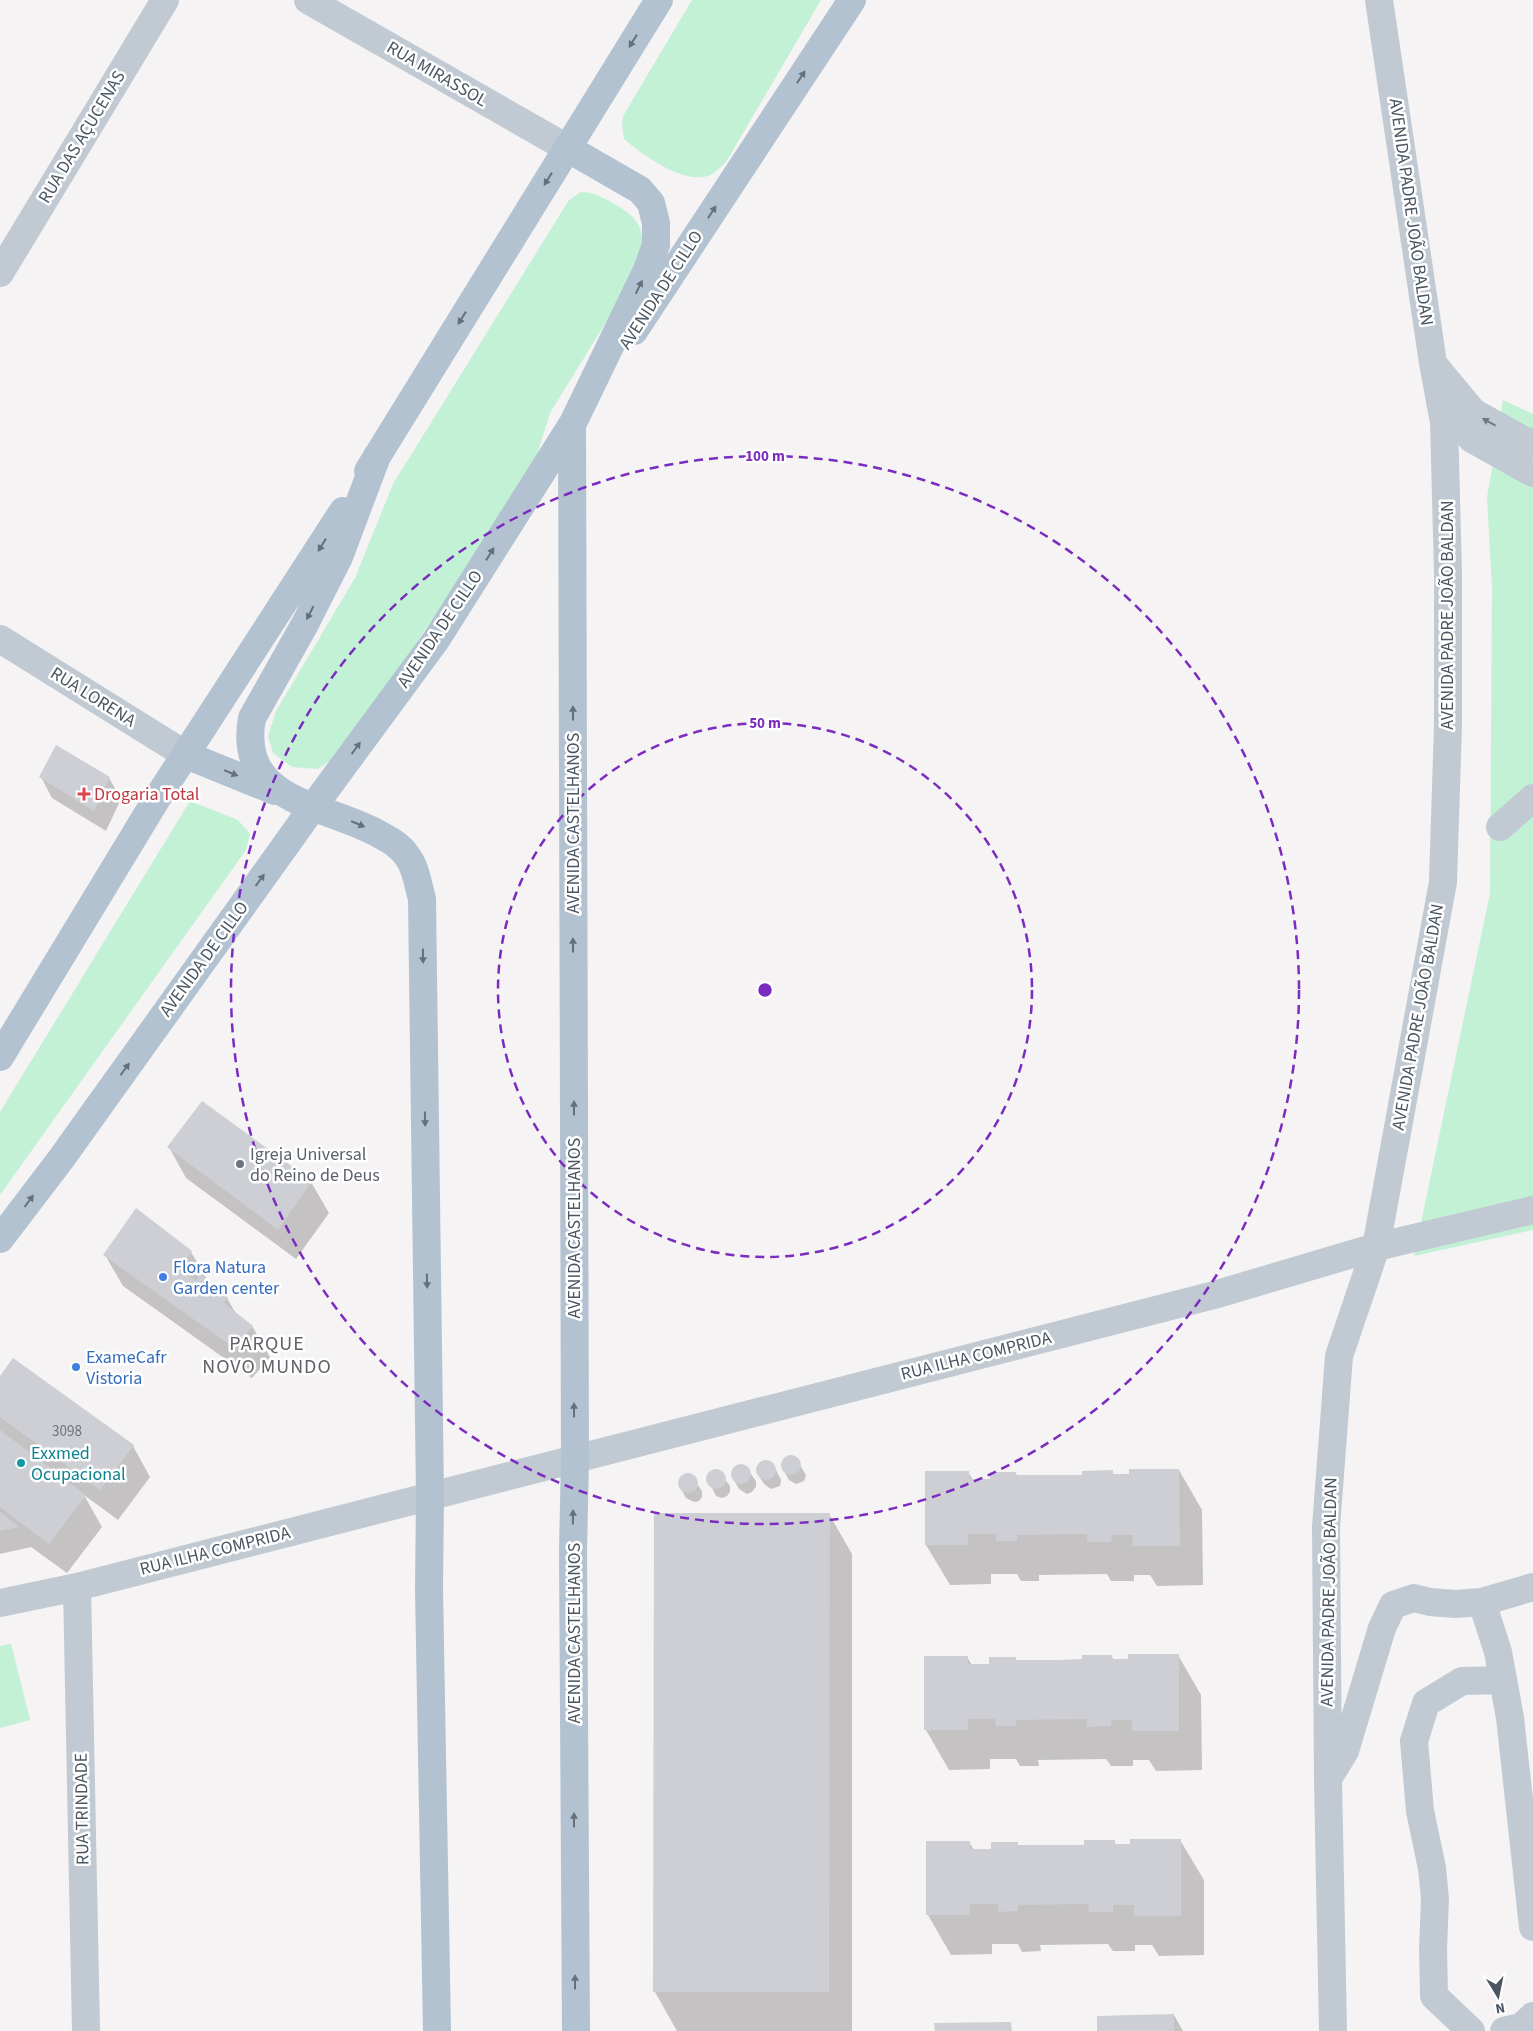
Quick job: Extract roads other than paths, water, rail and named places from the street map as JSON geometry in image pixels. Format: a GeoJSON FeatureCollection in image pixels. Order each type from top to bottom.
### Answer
{"type":"FeatureCollection","features":[{"type":"Feature","properties":{"kind":"main road"},"geometry":{"type":"LineString","coordinates":[[0,1057],[151,809],[311,562],[659,0]]}},
{"type":"Feature","properties":{"kind":"main road","name":"AVENIDA DE CILLO"},"geometry":{"type":"LineString","coordinates":[[0,1240],[436,640],[572,425],[852,0]]}},
{"type":"Feature","properties":{"kind":"main road"},"geometry":{"type":"LineString","coordinates":[[567,148],[640,190],[651,203],[656,223],[656,245],[647,270],[572,425]]}},
{"type":"Feature","properties":{"kind":"main road","name":"AVENIDA CASTELHANOS"},"geometry":{"type":"LineString","coordinates":[[572,425],[573,1560],[576,2031]]}},
{"type":"Feature","properties":{"kind":"main road"},"geometry":{"type":"LineString","coordinates":[[285,796],[266,782],[256,765],[251,751],[249,735],[252,718],[305,624],[339,557],[377,456]]}},
{"type":"Feature","properties":{"kind":"main road"},"geometry":{"type":"LineString","coordinates":[[186,755],[313,807],[360,823],[391,840],[407,856],[422,899],[430,1496],[429,1599],[437,2031]]}},
{"type":"Feature","properties":{"kind":"street","name":"RUA DAS AÇUCENAS"},"geometry":{"type":"LineString","coordinates":[[0,273],[165,0]]}},
{"type":"Feature","properties":{"kind":"street","name":"RUA MIRASSOL"},"geometry":{"type":"LineString","coordinates":[[308,0],[567,148]]}},
{"type":"Feature","properties":{"kind":"street","name":"AVENIDA PADRE JOÃO BALDAN"},"geometry":{"type":"LineString","coordinates":[[1333,2031],[1328,1780],[1326,1526],[1339,1356],[1376,1247],[1443,882],[1448,724],[1448,574],[1444,422],[1433,364],[1379,0]]}},
{"type":"Feature","properties":{"kind":"street"},"geometry":{"type":"LineString","coordinates":[[1433,364],[1473,412],[1525,442],[1533,442]]}},
{"type":"Feature","properties":{"kind":"street"},"geometry":{"type":"LineString","coordinates":[[1440,402],[1472,439],[1533,474]]}},
{"type":"Feature","properties":{"kind":"street","name":"RUA LORENA"},"geometry":{"type":"LineString","coordinates":[[0,639],[186,755]]}},
{"type":"Feature","properties":{"kind":"street"},"geometry":{"type":"LineString","coordinates":[[1500,828],[1533,798]]}},
{"type":"Feature","properties":{"kind":"street","name":"RUA ILHA COMPRIDA"},"geometry":{"type":"LineString","coordinates":[[0,1603],[77,1587],[1214,1296],[1376,1247],[1533,1210]]}},
{"type":"Feature","properties":{"kind":"street","name":"RUA TRINDADE"},"geometry":{"type":"LineString","coordinates":[[77,1587],[86,2031]]}},
{"type":"Feature","properties":{"kind":"street"},"geometry":{"type":"LineString","coordinates":[[1328,1780],[1345,1751],[1382,1628],[1393,1605],[1414,1598],[1430,1602],[1455,1604],[1482,1602],[1533,1587]]}},
{"type":"Feature","properties":{"kind":"street"},"geometry":{"type":"LineString","coordinates":[[1482,1602],[1498,1652],[1510,1718],[1533,1927]]}},
{"type":"Feature","properties":{"kind":"street"},"geometry":{"type":"LineString","coordinates":[[1471,2031],[1434,1996],[1435,1899],[1432,1868],[1420,1811],[1414,1741],[1426,1703],[1462,1681],[1503,1680]]}},
{"type":"Feature","properties":{"kind":"street"},"geometry":{"type":"LineString","coordinates":[[1504,2031],[1521,2027],[1533,2016]]}},
{"type":"Feature","properties":{"kind":"place","name":"Drogaria Total"},"geometry":{"type":"Point","coordinates":[84,794]}},
{"type":"Feature","properties":{"kind":"place","name":"Igreja Universal do Reino de Deus"},"geometry":{"type":"Point","coordinates":[240,1164]}},
{"type":"Feature","properties":{"kind":"place","name":"Flora Natura Garden center"},"geometry":{"type":"Point","coordinates":[163,1277]}},
{"type":"Feature","properties":{"kind":"place","name":"ExameCafr Vistoria"},"geometry":{"type":"Point","coordinates":[76,1367]}},
{"type":"Feature","properties":{"kind":"place","name":"Exxmed Ocupacional"},"geometry":{"type":"Point","coordinates":[21,1463]}},
{"type":"Feature","properties":{"kind":"district","name":"PARQUE NOVO MUNDO"},"geometry":{"type":"Point","coordinates":[267,1356]}}]}
